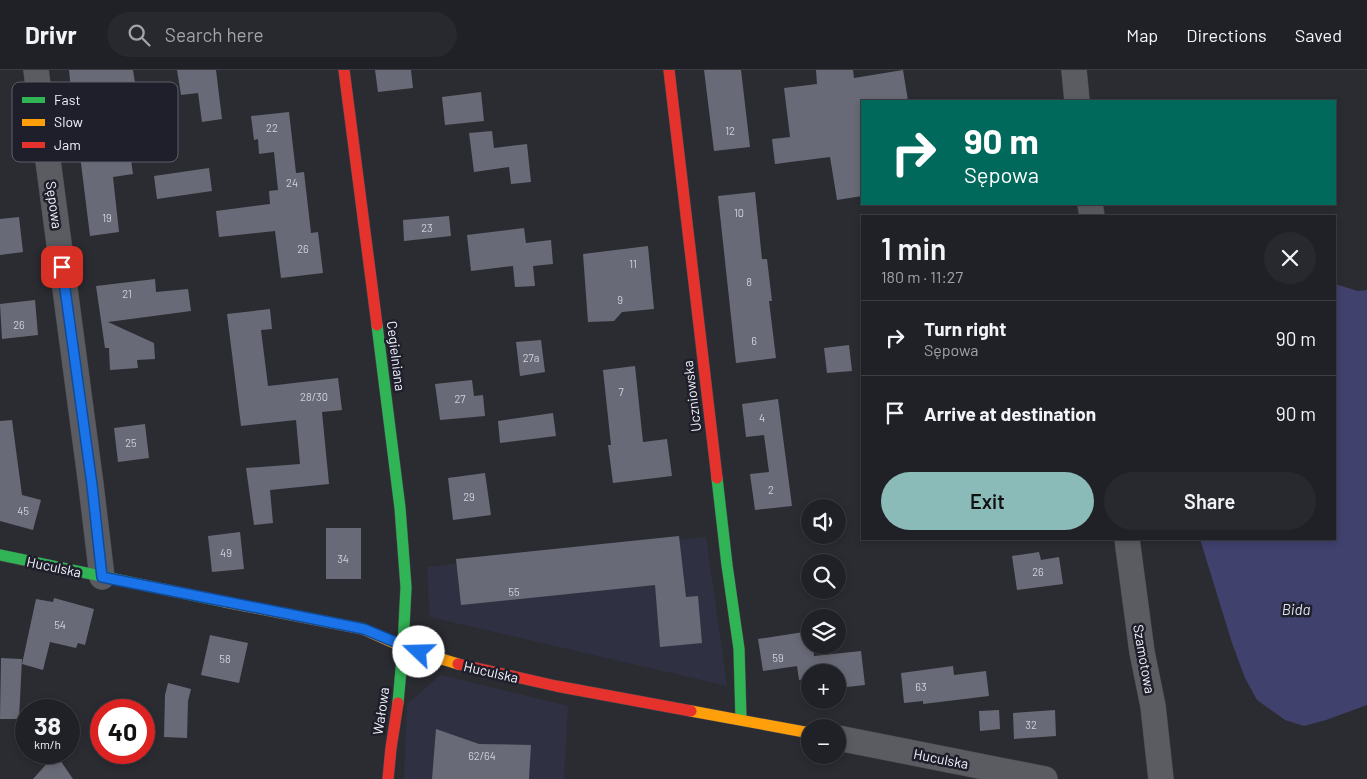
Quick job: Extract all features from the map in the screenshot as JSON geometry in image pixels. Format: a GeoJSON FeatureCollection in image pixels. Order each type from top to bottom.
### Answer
{"type":"FeatureCollection","features":[{"type":"Feature","properties":{"kind":"street","name":"Cegielniana"},"geometry":{"type":"LineString","coordinates":[[344,70],[400,508],[406,587],[403,646]]}},
{"type":"Feature","properties":{"kind":"street","name":"Uczniowska"},"geometry":{"type":"LineString","coordinates":[[669,70],[727,565],[739,649],[741,719]]}},
{"type":"Feature","properties":{"kind":"street"},"geometry":{"type":"LineString","coordinates":[[1074,70],[1077,100]]}},
{"type":"Feature","properties":{"kind":"street","name":"Sępowa"},"geometry":{"type":"LineString","coordinates":[[48,162],[92,485],[102,577]]}},
{"type":"Feature","properties":{"kind":"street","name":"Szamotowa"},"geometry":{"type":"LineString","coordinates":[[1127,540],[1139,635],[1152,706],[1161,779]]}},
{"type":"Feature","properties":{"kind":"street","name":"Huculska"},"geometry":{"type":"LineString","coordinates":[[0,555],[364,629],[403,646],[451,663],[556,686],[801,731]]}},
{"type":"Feature","properties":{"kind":"street","name":"Wałowa"},"geometry":{"type":"LineString","coordinates":[[388,779],[403,646]]}},
{"type":"Feature","properties":{"kind":"street","name":"Huculska"},"geometry":{"type":"LineString","coordinates":[[846,740],[1045,779]]}},
{"type":"Feature","properties":{"kind":"shaded area"},"geometry":{"type":"Polygon","coordinates":[[[706,537],[727,686],[430,617],[427,567],[706,537]]]}},
{"type":"Feature","properties":{"kind":"shaded area"},"geometry":{"type":"Polygon","coordinates":[[[441,675],[568,706],[564,779],[404,779],[407,704],[441,675]]]}},
{"type":"Feature","properties":{"kind":"water","name":"Bida"},"geometry":{"type":"Polygon","coordinates":[[[1336,284],[1358,291],[1367,290],[1367,705],[1304,726],[1285,720],[1257,700],[1245,678],[1232,643],[1200,540],[1336,540],[1336,284]]]}},
{"type":"Feature","properties":{"kind":"building"},"geometry":{"type":"Polygon","coordinates":[[[69,70],[133,70],[135,82],[70,82],[69,70]]]}},
{"type":"Feature","properties":{"kind":"building"},"geometry":{"type":"Polygon","coordinates":[[[177,70],[216,70],[222,119],[202,122],[198,93],[181,95],[177,70]]]}},
{"type":"Feature","properties":{"kind":"building"},"geometry":{"type":"Polygon","coordinates":[[[375,70],[411,70],[413,88],[378,92],[375,70]]]}},
{"type":"Feature","properties":{"kind":"building"},"geometry":{"type":"Polygon","coordinates":[[[704,70],[741,70],[750,147],[714,151],[704,70]]]}},
{"type":"Feature","properties":{"kind":"building"},"geometry":{"type":"Polygon","coordinates":[[[816,70],[853,70],[854,78],[903,70],[908,100],[861,100],[861,196],[837,200],[830,157],[775,164],[772,139],[790,137],[784,88],[817,84],[816,70]]]}},
{"type":"Feature","properties":{"kind":"building"},"geometry":{"type":"Polygon","coordinates":[[[481,92],[484,121],[445,125],[442,97],[481,92]]]}},
{"type":"Feature","properties":{"kind":"building"},"geometry":{"type":"Polygon","coordinates":[[[289,112],[296,173],[304,172],[311,233],[318,232],[323,273],[281,278],[275,231],[219,237],[216,211],[270,204],[269,191],[278,190],[274,152],[259,154],[258,139],[254,140],[251,116],[289,112]]]}},
{"type":"Feature","properties":{"kind":"building"},"geometry":{"type":"Polygon","coordinates":[[[492,131],[494,148],[527,144],[531,182],[511,184],[509,167],[474,172],[469,133],[492,131]]]}},
{"type":"Feature","properties":{"kind":"building"},"geometry":{"type":"Polygon","coordinates":[[[81,162],[131,162],[133,174],[113,177],[119,232],[90,236],[81,162]]]}},
{"type":"Feature","properties":{"kind":"building"},"geometry":{"type":"Polygon","coordinates":[[[209,168],[212,191],[157,199],[154,176],[209,168]]]}},
{"type":"Feature","properties":{"kind":"building"},"geometry":{"type":"Polygon","coordinates":[[[755,192],[762,259],[767,259],[772,301],[769,301],[776,358],[736,363],[718,196],[755,192]]]}},
{"type":"Feature","properties":{"kind":"building"},"geometry":{"type":"Polygon","coordinates":[[[449,216],[451,236],[404,241],[403,220],[449,216]]]}},
{"type":"Feature","properties":{"kind":"building"},"geometry":{"type":"Polygon","coordinates":[[[19,217],[23,252],[0,255],[0,219],[19,217]]]}},
{"type":"Feature","properties":{"kind":"building"},"geometry":{"type":"Polygon","coordinates":[[[524,228],[526,243],[551,240],[553,264],[533,266],[535,286],[515,287],[513,266],[471,271],[467,235],[524,228]]]}},
{"type":"Feature","properties":{"kind":"building"},"geometry":{"type":"Polygon","coordinates":[[[648,246],[654,309],[622,312],[614,321],[588,322],[583,254],[648,246]]]}},
{"type":"Feature","properties":{"kind":"building"},"geometry":{"type":"Polygon","coordinates":[[[155,279],[156,292],[188,289],[191,311],[108,322],[154,343],[155,359],[137,360],[138,368],[110,370],[109,348],[105,348],[96,286],[155,279]]]}},
{"type":"Feature","properties":{"kind":"building"},"geometry":{"type":"Polygon","coordinates":[[[35,300],[38,335],[2,339],[0,304],[35,300]]]}},
{"type":"Feature","properties":{"kind":"building"},"geometry":{"type":"Polygon","coordinates":[[[270,309],[272,329],[261,330],[268,386],[338,378],[342,410],[322,412],[329,484],[270,490],[273,523],[254,525],[246,468],[300,464],[296,420],[241,426],[227,314],[270,309]]]}},
{"type":"Feature","properties":{"kind":"building"},"geometry":{"type":"Polygon","coordinates":[[[541,340],[545,372],[520,376],[516,342],[541,340]]]}},
{"type":"Feature","properties":{"kind":"building"},"geometry":{"type":"Polygon","coordinates":[[[849,345],[852,371],[827,373],[824,348],[849,345]]]}},
{"type":"Feature","properties":{"kind":"building"},"geometry":{"type":"Polygon","coordinates":[[[635,366],[643,442],[667,439],[672,476],[613,483],[608,445],[611,445],[603,370],[635,366]]]}},
{"type":"Feature","properties":{"kind":"building"},"geometry":{"type":"Polygon","coordinates":[[[472,380],[474,396],[483,395],[485,416],[440,420],[435,384],[472,380]]]}},
{"type":"Feature","properties":{"kind":"building"},"geometry":{"type":"Polygon","coordinates":[[[778,399],[792,506],[755,510],[750,474],[769,472],[764,435],[746,437],[742,404],[778,399]]]}},
{"type":"Feature","properties":{"kind":"building"},"geometry":{"type":"Polygon","coordinates":[[[553,413],[556,436],[500,443],[498,421],[553,413]]]}},
{"type":"Feature","properties":{"kind":"building"},"geometry":{"type":"Polygon","coordinates":[[[12,420],[22,495],[41,500],[33,530],[0,521],[0,421],[12,420]]]}},
{"type":"Feature","properties":{"kind":"building"},"geometry":{"type":"Polygon","coordinates":[[[145,424],[149,458],[118,462],[114,428],[145,424]]]}},
{"type":"Feature","properties":{"kind":"building"},"geometry":{"type":"Polygon","coordinates":[[[485,473],[491,515],[453,520],[448,478],[485,473]]]}},
{"type":"Feature","properties":{"kind":"building"},"geometry":{"type":"Polygon","coordinates":[[[326,528],[361,528],[361,579],[326,579],[326,528]]]}},
{"type":"Feature","properties":{"kind":"building"},"geometry":{"type":"Polygon","coordinates":[[[240,532],[244,569],[212,572],[208,536],[240,532]]]}},
{"type":"Feature","properties":{"kind":"building"},"geometry":{"type":"Polygon","coordinates":[[[679,536],[686,597],[698,596],[702,643],[660,647],[655,585],[461,605],[456,559],[679,536]]]}},
{"type":"Feature","properties":{"kind":"building"},"geometry":{"type":"Polygon","coordinates":[[[1039,552],[1041,560],[1059,557],[1063,584],[1017,590],[1012,556],[1039,552]]]}},
{"type":"Feature","properties":{"kind":"building"},"geometry":{"type":"Polygon","coordinates":[[[54,598],[94,609],[85,645],[78,643],[76,648],[50,642],[43,670],[22,664],[36,599],[53,602],[54,598]]]}},
{"type":"Feature","properties":{"kind":"building"},"geometry":{"type":"Polygon","coordinates":[[[801,632],[801,654],[814,654],[814,656],[861,651],[865,685],[846,687],[846,664],[801,664],[801,680],[799,680],[797,666],[763,671],[758,639],[801,632]]]}},
{"type":"Feature","properties":{"kind":"building"},"geometry":{"type":"Polygon","coordinates":[[[210,635],[248,643],[239,683],[201,675],[210,635]]]}},
{"type":"Feature","properties":{"kind":"building"},"geometry":{"type":"Polygon","coordinates":[[[1,658],[22,659],[20,699],[15,699],[15,719],[0,719],[1,658]]]}},
{"type":"Feature","properties":{"kind":"building"},"geometry":{"type":"Polygon","coordinates":[[[953,666],[954,675],[986,671],[989,696],[923,704],[923,701],[904,703],[901,673],[953,666]]]}},
{"type":"Feature","properties":{"kind":"building"},"geometry":{"type":"Polygon","coordinates":[[[168,683],[191,689],[188,701],[187,738],[164,737],[165,695],[168,683]]]}},
{"type":"Feature","properties":{"kind":"building"},"geometry":{"type":"Polygon","coordinates":[[[999,710],[1000,729],[980,731],[979,711],[999,710]]]}},
{"type":"Feature","properties":{"kind":"building"},"geometry":{"type":"Polygon","coordinates":[[[1055,710],[1056,736],[1014,739],[1013,713],[1055,710]]]}},
{"type":"Feature","properties":{"kind":"building"},"geometry":{"type":"Polygon","coordinates":[[[436,729],[479,744],[531,745],[529,779],[432,779],[436,729]]]}},
{"type":"Feature","properties":{"kind":"building"},"geometry":{"type":"Polygon","coordinates":[[[46,764],[63,764],[73,779],[33,779],[46,764]]]}},
{"type":"Feature","properties":{"kind":"traffic: fast"},"geometry":{"type":"LineString","coordinates":[[377,325],[400,508],[406,587],[398,703]]}},
{"type":"Feature","properties":{"kind":"traffic: fast"},"geometry":{"type":"LineString","coordinates":[[717,478],[739,649],[741,719]]}},
{"type":"Feature","properties":{"kind":"traffic: fast"},"geometry":{"type":"LineString","coordinates":[[0,555],[225,602]]}},
{"type":"Feature","properties":{"kind":"traffic: slow"},"geometry":{"type":"LineString","coordinates":[[225,602],[363,629],[403,647],[458,664]]}},
{"type":"Feature","properties":{"kind":"traffic: slow"},"geometry":{"type":"LineString","coordinates":[[691,711],[801,731]]}},
{"type":"Feature","properties":{"kind":"traffic: jam"},"geometry":{"type":"LineString","coordinates":[[344,70],[377,325]]}},
{"type":"Feature","properties":{"kind":"traffic: jam"},"geometry":{"type":"LineString","coordinates":[[669,70],[717,478]]}},
{"type":"Feature","properties":{"kind":"traffic: jam"},"geometry":{"type":"LineString","coordinates":[[458,664],[556,686],[691,711]]}},
{"type":"Feature","properties":{"kind":"traffic: jam"},"geometry":{"type":"LineString","coordinates":[[388,779],[398,703]]}},
{"type":"Feature","properties":{"kind":"route"},"geometry":{"type":"LineString","coordinates":[[62,267],[92,485],[102,577],[364,629],[419,652]]}}]}
